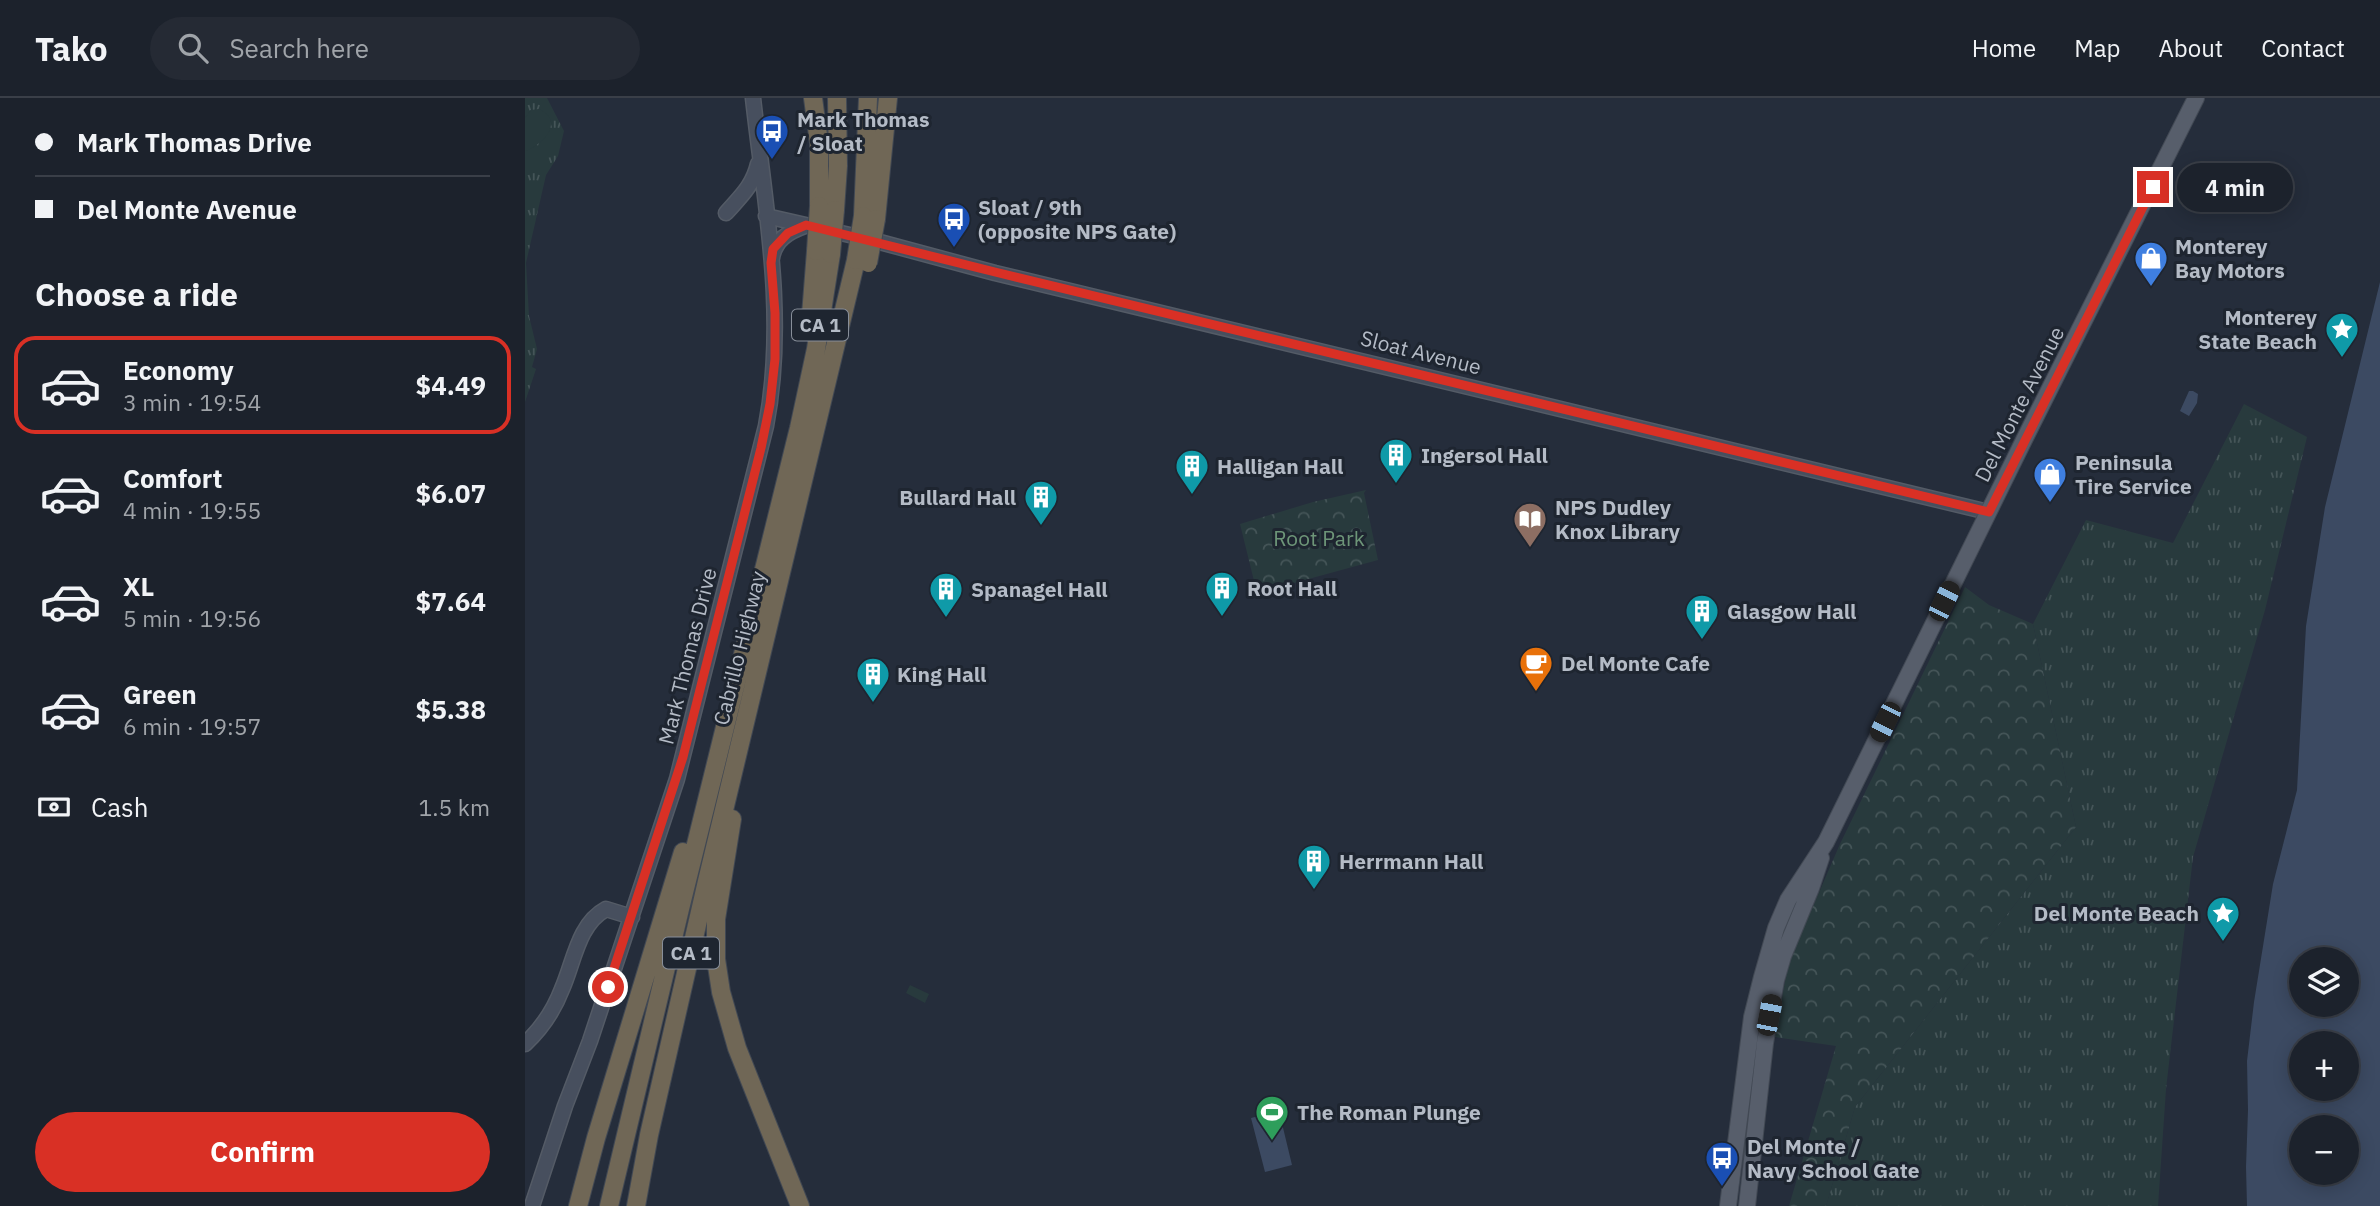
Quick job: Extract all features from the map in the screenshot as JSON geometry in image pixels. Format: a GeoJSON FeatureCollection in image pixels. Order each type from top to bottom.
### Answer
{"type":"FeatureCollection","features":[{"type":"Feature","properties":{"kind":"highway"},"geometry":{"type":"LineString","coordinates":[[813,98],[827,208]]}},
{"type":"Feature","properties":{"kind":"highway"},"geometry":{"type":"LineString","coordinates":[[827,208],[838,166],[837,98]]}},
{"type":"Feature","properties":{"kind":"highway","name":"Cabrillo Highway"},"geometry":{"type":"LineString","coordinates":[[636,1206],[654,1113],[750,702],[837,345],[862,262],[869,218],[868,98]]}},
{"type":"Feature","properties":{"kind":"highway"},"geometry":{"type":"LineString","coordinates":[[869,218],[888,98]]}},
{"type":"Feature","properties":{"kind":"highway","name":"Cabrillo Highway"},"geometry":{"type":"LineString","coordinates":[[609,1206],[807,395],[827,208]]}},
{"type":"Feature","properties":{"kind":"highway"},"geometry":{"type":"LineString","coordinates":[[750,702],[717,909],[716,959],[721,992],[733,1037],[800,1206]]}},
{"type":"Feature","properties":{"kind":"highway"},"geometry":{"type":"LineString","coordinates":[[578,1206],[676,873],[714,774]]}},
{"type":"Feature","properties":{"kind":"highway"},"geometry":{"type":"LineString","coordinates":[[770,1135],[791,1206]]}},
{"type":"Feature","properties":{"kind":"highway"},"geometry":{"type":"LineString","coordinates":[[566,1206],[572,1186],[596,1138]]}},
{"type":"Feature","properties":{"kind":"main road","name":"Del Monte Avenue"},"geometry":{"type":"LineString","coordinates":[[1727,1206],[1752,1017],[1776,928],[1788,900],[1826,842],[2196,98]]}},
{"type":"Feature","properties":{"kind":"main road","name":"Del Monte Avenue"},"geometry":{"type":"LineString","coordinates":[[1747,1206],[1765,1043],[1776,980],[1791,932],[1811,888],[1826,842]]}},
{"type":"Feature","properties":{"kind":"street","name":"Mark Thomas Drive"},"geometry":{"type":"LineString","coordinates":[[532,1206],[632,917],[683,757],[766,426],[775,347],[775,313],[753,98]]}},
{"type":"Feature","properties":{"kind":"street"},"geometry":{"type":"LineString","coordinates":[[726,213],[749,186],[760,160]]}},
{"type":"Feature","properties":{"kind":"street","name":"Sloat Avenue"},"geometry":{"type":"LineString","coordinates":[[766,216],[1989,512]]}},
{"type":"Feature","properties":{"kind":"street"},"geometry":{"type":"LineString","coordinates":[[771,263],[773,249],[781,239],[806,225]]}},
{"type":"Feature","properties":{"kind":"street"},"geometry":{"type":"LineString","coordinates":[[525,1044],[554,1006],[581,939],[596,914],[606,909],[632,917]]}},
{"type":"Feature","properties":{"kind":"green space"},"geometry":{"type":"Polygon","coordinates":[[[525,98],[547,98],[564,131],[558,156],[546,175],[526,263],[529,316],[537,349],[532,367],[536,369],[525,402],[525,98]]]}},
{"type":"Feature","properties":{"kind":"green space"},"geometry":{"type":"Polygon","coordinates":[[[539,109],[547,114],[550,120],[549,132],[538,144],[525,151],[525,118],[531,110],[539,109]]]}},
{"type":"Feature","properties":{"kind":"green space"},"geometry":{"type":"Polygon","coordinates":[[[2244,404],[2307,437],[2265,610],[2193,857],[2166,1089],[2158,1206],[1826,1206],[1855,1107],[2076,827],[2033,624],[2086,520],[2173,543],[2244,404]]]}},
{"type":"Feature","properties":{"kind":"green space","name":"Root Park"},"geometry":{"type":"Polygon","coordinates":[[[1366,490],[1364,493],[1378,560],[1257,593],[1240,524],[1313,502],[1366,490]]]}},
{"type":"Feature","properties":{"kind":"green space"},"geometry":{"type":"Polygon","coordinates":[[[1965,587],[1989,605],[2033,624],[2076,827],[1855,1107],[1826,1206],[1789,1206],[1836,1046],[1775,1037],[1788,964],[1840,844],[1965,587]]]}},
{"type":"Feature","properties":{"kind":"green space"},"geometry":{"type":"Polygon","coordinates":[[[910,985],[929,994],[925,1003],[906,993],[910,985]]]}},
{"type":"Feature","properties":{"kind":"water"},"geometry":{"type":"Polygon","coordinates":[[[2380,282],[2380,1206],[2247,1206],[2247,1061],[2273,884],[2297,790],[2306,626],[2325,507],[2380,282]]]}},
{"type":"Feature","properties":{"kind":"water"},"geometry":{"type":"Polygon","coordinates":[[[2189,391],[2198,394],[2197,403],[2189,416],[2180,411],[2189,391]]]}},
{"type":"Feature","properties":{"kind":"water","name":"The Roman Plunge"},"geometry":{"type":"Polygon","coordinates":[[[1279,1111],[1292,1165],[1265,1172],[1251,1118],[1279,1111]]]}},
{"type":"Feature","properties":{"kind":"place","name":"Mark Thomas / Sloat"},"geometry":{"type":"Point","coordinates":[772,161]}},
{"type":"Feature","properties":{"kind":"place","name":"Sloat / 9th (opposite NPS Gate)"},"geometry":{"type":"Point","coordinates":[954,249]}},
{"type":"Feature","properties":{"kind":"place","name":"Monterey Bay Motors"},"geometry":{"type":"Point","coordinates":[2151,288]}},
{"type":"Feature","properties":{"kind":"place","name":"Monterey State Beach"},"geometry":{"type":"Point","coordinates":[2342,359]}},
{"type":"Feature","properties":{"kind":"place","name":"Ingersol Hall"},"geometry":{"type":"Point","coordinates":[1396,485]}},
{"type":"Feature","properties":{"kind":"place","name":"Halligan Hall"},"geometry":{"type":"Point","coordinates":[1192,496]}},
{"type":"Feature","properties":{"kind":"place","name":"Peninsula Tire Service"},"geometry":{"type":"Point","coordinates":[2050,504]}},
{"type":"Feature","properties":{"kind":"place","name":"Bullard Hall"},"geometry":{"type":"Point","coordinates":[1041,527]}},
{"type":"Feature","properties":{"kind":"place","name":"NPS Dudley Knox Library"},"geometry":{"type":"Point","coordinates":[1530,549]}},
{"type":"Feature","properties":{"kind":"place","name":"Root Hall"},"geometry":{"type":"Point","coordinates":[1222,618]}},
{"type":"Feature","properties":{"kind":"place","name":"Spanagel Hall"},"geometry":{"type":"Point","coordinates":[946,619]}},
{"type":"Feature","properties":{"kind":"place","name":"Glasgow Hall"},"geometry":{"type":"Point","coordinates":[1702,641]}},
{"type":"Feature","properties":{"kind":"place","name":"Del Monte Cafe"},"geometry":{"type":"Point","coordinates":[1536,693]}},
{"type":"Feature","properties":{"kind":"place","name":"King Hall"},"geometry":{"type":"Point","coordinates":[873,704]}},
{"type":"Feature","properties":{"kind":"place","name":"Herrmann Hall"},"geometry":{"type":"Point","coordinates":[1314,891]}},
{"type":"Feature","properties":{"kind":"place","name":"Del Monte Beach"},"geometry":{"type":"Point","coordinates":[2223,943]}},
{"type":"Feature","properties":{"kind":"place","name":"The Roman Plunge"},"geometry":{"type":"Point","coordinates":[1272,1142]}},
{"type":"Feature","properties":{"kind":"place","name":"Del Monte / Navy School Gate"},"geometry":{"type":"Point","coordinates":[1722,1188]}},
{"type":"Feature","properties":{"kind":"route"},"geometry":{"type":"LineString","coordinates":[[608,987],[683,757],[761,448],[775,359],[771,263],[773,249],[788,233],[806,225],[860,237],[1989,512],[2153,187]]}}]}
